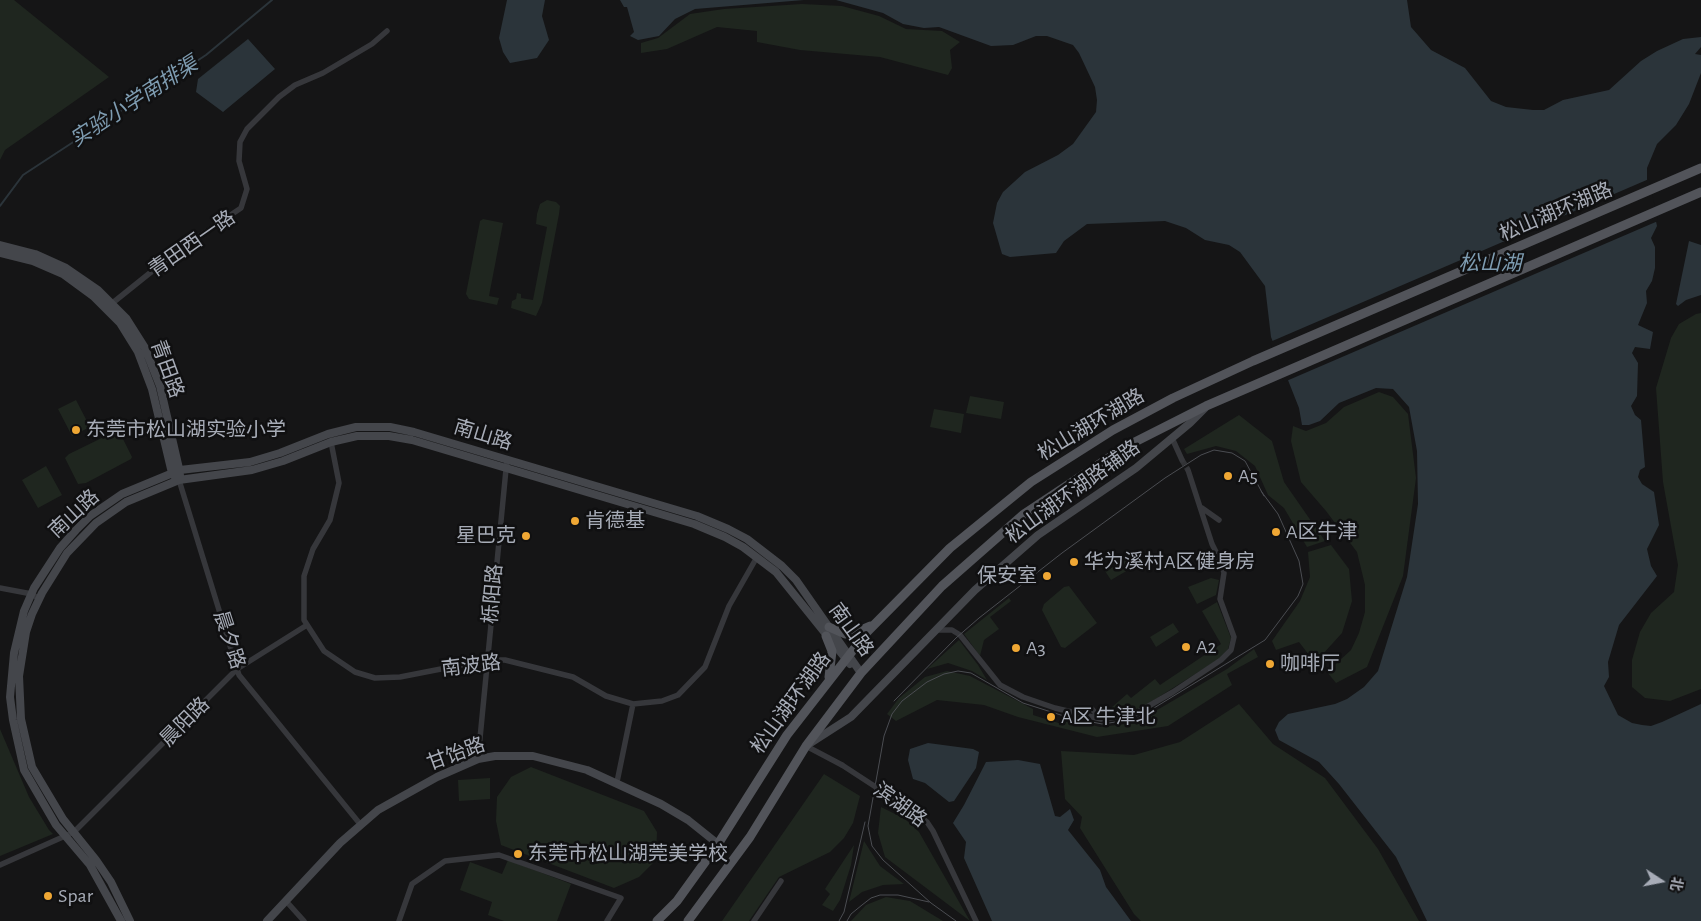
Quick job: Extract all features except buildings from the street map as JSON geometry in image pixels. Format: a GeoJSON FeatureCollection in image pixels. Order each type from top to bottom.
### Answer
{"type":"FeatureCollection","features":[{"type":"Feature","properties":{"kind":"main road","name":"松山湖环湖路"},"geometry":{"type":"LineString","coordinates":[[657,921],[677,901],[718,844],[787,734],[878,620],[950,548],[1031,482],[1113,430],[1173,398],[1253,361],[1701,168]]}},
{"type":"Feature","properties":{"kind":"main road","name":"松山湖环湖路"},"geometry":{"type":"LineString","coordinates":[[691,919],[750,838],[806,746],[861,673],[935,593],[1024,514],[1125,447],[1206,406],[1260,381],[1701,192]]}},
{"type":"Feature","properties":{"kind":"main road","name":"青田路"},"geometry":{"type":"LineString","coordinates":[[0,245],[36,254],[66,268],[109,305],[136,332],[160,386],[180,470],[179,480]]}},
{"type":"Feature","properties":{"kind":"main road","name":"青田路"},"geometry":{"type":"LineString","coordinates":[[0,253],[33,261],[62,274],[109,305],[129,337],[144,367],[152,389],[172,474]]}},
{"type":"Feature","properties":{"kind":"main road","name":"松山湖环湖路辅路"},"geometry":{"type":"LineString","coordinates":[[806,746],[851,717],[975,590],[1038,535],[1123,478],[1172,438],[1206,406]]}},
{"type":"Feature","properties":{"kind":"main road","name":"南山路"},"geometry":{"type":"LineString","coordinates":[[121,921],[90,865],[65,836],[43,805],[24,770],[12,720],[11,676],[14,653],[18,630],[60,548],[90,516],[122,494],[180,470],[250,462],[280,453],[328,434],[356,428],[375,426],[414,432],[694,524],[725,537],[757,557],[789,586],[846,658],[861,673]]}},
{"type":"Feature","properties":{"kind":"main road","name":"南山路"},"geometry":{"type":"LineString","coordinates":[[130,921],[106,875],[50,801],[32,767],[21,719],[19,690],[22,654],[35,597],[67,553],[96,523],[126,502],[179,480],[252,470],[282,461],[331,442],[357,436],[389,436],[412,440],[505,463],[697,516],[728,529],[747,540],[782,566],[796,580],[827,632]]}},
{"type":"Feature","properties":{"kind":"main road"},"geometry":{"type":"LineString","coordinates":[[172,474],[179,480]]}},
{"type":"Feature","properties":{"kind":"main road"},"geometry":{"type":"LineString","coordinates":[[825,684],[833,656],[827,632],[850,634],[878,620]]}},
{"type":"Feature","properties":{"kind":"main road","name":"甘饴路"},"geometry":{"type":"LineString","coordinates":[[267,921],[360,824],[405,794],[478,759],[509,755],[533,756],[569,764],[616,782],[661,804],[688,820],[718,844]]}},
{"type":"Feature","properties":{"kind":"street","name":"青田西一路"},"geometry":{"type":"LineString","coordinates":[[109,305],[176,252],[241,208],[247,189],[239,161],[240,142],[248,129],[279,97],[295,85],[328,71],[372,44],[387,31]]}},
{"type":"Feature","properties":{"kind":"street"},"geometry":{"type":"LineString","coordinates":[[1172,438],[1182,460]]}},
{"type":"Feature","properties":{"kind":"street","name":"南波路"},"geometry":{"type":"LineString","coordinates":[[331,442],[339,483],[330,520],[313,550],[304,576],[304,620],[324,651],[355,672],[375,678],[400,677],[488,660],[505,660],[573,676],[606,696],[633,704],[662,701],[678,695],[691,684],[705,667],[729,606],[757,557]]}},
{"type":"Feature","properties":{"kind":"street","name":"栎阳路"},"geometry":{"type":"LineString","coordinates":[[478,759],[505,463]]}},
{"type":"Feature","properties":{"kind":"street"},"geometry":{"type":"LineString","coordinates":[[933,631],[952,630],[960,635],[995,680],[1015,693],[1055,708],[1102,720],[1133,715],[1209,669],[1231,650],[1234,637],[1220,599],[1224,573],[1222,564],[1212,544],[1202,508],[1188,470]]}},
{"type":"Feature","properties":{"kind":"street","name":"晨夕路"},"geometry":{"type":"LineString","coordinates":[[179,480],[239,675],[360,824]]}},
{"type":"Feature","properties":{"kind":"street"},"geometry":{"type":"LineString","coordinates":[[1202,508],[1220,520]]}},
{"type":"Feature","properties":{"kind":"street"},"geometry":{"type":"LineString","coordinates":[[0,588],[35,597]]}},
{"type":"Feature","properties":{"kind":"street","name":"晨阳路"},"geometry":{"type":"LineString","coordinates":[[74,832],[237,670],[307,625]]}},
{"type":"Feature","properties":{"kind":"street"},"geometry":{"type":"LineString","coordinates":[[616,782],[633,704]]}},
{"type":"Feature","properties":{"kind":"street"},"geometry":{"type":"LineString","coordinates":[[1092,709],[1102,720]]}},
{"type":"Feature","properties":{"kind":"street","name":"滨湖路"},"geometry":{"type":"LineString","coordinates":[[806,746],[842,766],[927,822],[934,830],[976,921]]}},
{"type":"Feature","properties":{"kind":"street"},"geometry":{"type":"LineString","coordinates":[[0,865],[74,832]]}},
{"type":"Feature","properties":{"kind":"street"},"geometry":{"type":"LineString","coordinates":[[400,921],[412,884],[445,861],[499,855],[621,898],[607,921]]}},
{"type":"Feature","properties":{"kind":"street"},"geometry":{"type":"LineString","coordinates":[[754,921],[781,881]]}},
{"type":"Feature","properties":{"kind":"street"},"geometry":{"type":"LineString","coordinates":[[286,901],[304,921]]}},
{"type":"Feature","properties":{"kind":"shaded area"},"geometry":{"type":"Polygon","coordinates":[[[0,0],[14,0],[109,77],[5,150],[0,160],[0,0]]]}},
{"type":"Feature","properties":{"kind":"shaded area"},"geometry":{"type":"Polygon","coordinates":[[[802,4],[842,6],[879,16],[906,29],[942,31],[960,42],[950,50],[952,68],[948,75],[880,57],[800,50],[757,42],[757,31],[717,27],[667,49],[641,53],[641,43],[658,38],[690,14],[724,9],[802,4]]]}},
{"type":"Feature","properties":{"kind":"shaded area"},"geometry":{"type":"Polygon","coordinates":[[[547,200],[556,202],[560,206],[542,303],[536,316],[511,308],[512,301],[516,299],[517,293],[521,294],[521,298],[533,300],[547,227],[536,224],[537,214],[540,204],[547,200]]]}},
{"type":"Feature","properties":{"kind":"shaded area"},"geometry":{"type":"Polygon","coordinates":[[[483,219],[503,223],[489,296],[499,298],[497,305],[469,299],[466,294],[480,221],[483,219]]]}},
{"type":"Feature","properties":{"kind":"shaded area"},"geometry":{"type":"Polygon","coordinates":[[[1701,313],[1701,689],[1670,701],[1645,698],[1632,687],[1632,660],[1640,632],[1651,613],[1674,592],[1678,565],[1663,482],[1656,388],[1671,338],[1679,324],[1701,313]]]}},
{"type":"Feature","properties":{"kind":"shaded area"},"geometry":{"type":"Polygon","coordinates":[[[1379,392],[1393,397],[1408,414],[1416,478],[1403,576],[1367,667],[1336,683],[1327,672],[1351,650],[1359,633],[1365,612],[1365,585],[1357,552],[1301,482],[1291,441],[1293,426],[1306,431],[1326,423],[1344,407],[1379,392]]]}},
{"type":"Feature","properties":{"kind":"shaded area"},"geometry":{"type":"Polygon","coordinates":[[[970,396],[1004,402],[1001,419],[966,413],[970,396]]]}},
{"type":"Feature","properties":{"kind":"shaded area"},"geometry":{"type":"Polygon","coordinates":[[[76,400],[90,427],[72,436],[58,409],[76,400]]]}},
{"type":"Feature","properties":{"kind":"shaded area"},"geometry":{"type":"Polygon","coordinates":[[[934,409],[964,414],[961,433],[930,427],[934,409]]]}},
{"type":"Feature","properties":{"kind":"shaded area"},"geometry":{"type":"Polygon","coordinates":[[[1239,415],[1272,441],[1284,482],[1325,541],[1307,547],[1284,508],[1268,495],[1255,466],[1236,451],[1216,446],[1187,454],[1184,449],[1239,415]]]}},
{"type":"Feature","properties":{"kind":"shaded area"},"geometry":{"type":"Polygon","coordinates":[[[119,431],[132,457],[131,459],[86,483],[78,484],[65,458],[69,454],[119,431]]]}},
{"type":"Feature","properties":{"kind":"shaded area"},"geometry":{"type":"Polygon","coordinates":[[[46,466],[62,495],[38,508],[22,480],[46,466]]]}},
{"type":"Feature","properties":{"kind":"shaded area"},"geometry":{"type":"Polygon","coordinates":[[[1331,545],[1349,569],[1352,601],[1342,633],[1322,655],[1309,655],[1299,642],[1276,650],[1272,641],[1300,601],[1310,577],[1308,552],[1331,545]]]}},
{"type":"Feature","properties":{"kind":"shaded area"},"geometry":{"type":"Polygon","coordinates":[[[1130,556],[1135,566],[1111,580],[1105,571],[1130,556]]]}},
{"type":"Feature","properties":{"kind":"shaded area"},"geometry":{"type":"Polygon","coordinates":[[[1211,578],[1219,580],[1216,595],[1197,604],[1188,587],[1211,578]]]}},
{"type":"Feature","properties":{"kind":"shaded area"},"geometry":{"type":"Polygon","coordinates":[[[1069,586],[1097,623],[1065,648],[1061,647],[1042,610],[1044,604],[1064,587],[1069,586]]]}},
{"type":"Feature","properties":{"kind":"shaded area"},"geometry":{"type":"Polygon","coordinates":[[[1009,598],[1011,601],[990,617],[999,629],[984,640],[980,656],[964,634],[1009,598]]]}},
{"type":"Feature","properties":{"kind":"shaded area"},"geometry":{"type":"Polygon","coordinates":[[[1217,602],[1231,638],[1228,649],[1219,659],[1146,705],[1132,711],[1104,714],[1127,694],[1131,698],[1155,679],[1160,685],[1221,644],[1202,611],[1217,602]]]}},
{"type":"Feature","properties":{"kind":"shaded area"},"geometry":{"type":"Polygon","coordinates":[[[1173,623],[1179,632],[1156,647],[1150,637],[1173,623]]]}},
{"type":"Feature","properties":{"kind":"shaded area"},"geometry":{"type":"Polygon","coordinates":[[[959,640],[987,680],[972,671],[948,663],[927,669],[959,640]]]}},
{"type":"Feature","properties":{"kind":"shaded area"},"geometry":{"type":"Polygon","coordinates":[[[1254,649],[1258,657],[1227,674],[1232,685],[1168,726],[1097,737],[1018,717],[984,705],[937,700],[896,721],[887,714],[899,698],[925,677],[947,671],[970,676],[1033,709],[1033,715],[1065,725],[1067,719],[1100,727],[1135,723],[1227,669],[1254,649]]]}},
{"type":"Feature","properties":{"kind":"shaded area"},"geometry":{"type":"Polygon","coordinates":[[[1239,704],[1273,744],[1325,778],[1378,849],[1419,921],[1141,921],[1134,914],[1080,828],[1082,817],[1065,799],[1061,751],[1134,755],[1180,742],[1239,704]]]}},
{"type":"Feature","properties":{"kind":"shaded area"},"geometry":{"type":"Polygon","coordinates":[[[0,729],[29,797],[53,834],[0,856],[0,729]]]}},
{"type":"Feature","properties":{"kind":"shaded area"},"geometry":{"type":"Polygon","coordinates":[[[531,767],[644,811],[657,832],[656,860],[639,877],[614,888],[501,845],[496,821],[497,797],[511,777],[531,767]]]}},
{"type":"Feature","properties":{"kind":"shaded area"},"geometry":{"type":"Polygon","coordinates":[[[824,774],[860,796],[853,823],[844,838],[830,852],[779,877],[749,921],[722,921],[824,774]]]}},
{"type":"Feature","properties":{"kind":"shaded area"},"geometry":{"type":"Polygon","coordinates":[[[490,778],[490,799],[459,801],[458,780],[490,778]]]}},
{"type":"Feature","properties":{"kind":"shaded area"},"geometry":{"type":"Polygon","coordinates":[[[881,807],[905,819],[919,832],[970,921],[885,857],[878,833],[881,807]]]}},
{"type":"Feature","properties":{"kind":"shaded area"},"geometry":{"type":"Polygon","coordinates":[[[864,841],[880,866],[904,884],[883,885],[862,892],[849,902],[864,841]]]}},
{"type":"Feature","properties":{"kind":"shaded area"},"geometry":{"type":"Polygon","coordinates":[[[854,845],[851,865],[840,900],[833,911],[822,905],[830,894],[825,889],[854,845]]]}},
{"type":"Feature","properties":{"kind":"shaded area"},"geometry":{"type":"Polygon","coordinates":[[[508,860],[571,884],[557,921],[504,921],[488,915],[492,902],[460,890],[470,862],[502,874],[508,860]]]}},
{"type":"Feature","properties":{"kind":"shaded area"},"geometry":{"type":"Polygon","coordinates":[[[886,897],[910,901],[943,921],[851,921],[866,905],[886,897]]]}},
{"type":"Feature","properties":{"kind":"water"},"geometry":{"type":"Polygon","coordinates":[[[507,0],[545,0],[542,16],[549,40],[537,58],[510,63],[503,52],[499,38],[507,0]]]}},
{"type":"Feature","properties":{"kind":"water"},"geometry":{"type":"Polygon","coordinates":[[[620,0],[804,0],[695,9],[675,19],[659,36],[638,40],[630,36],[634,32],[627,7],[624,7],[620,0]]]}},
{"type":"Feature","properties":{"kind":"water","name":"松山湖"},"geometry":{"type":"Polygon","coordinates":[[[836,0],[1407,0],[1411,27],[1431,50],[1465,68],[1491,101],[1506,107],[1533,110],[1544,110],[1563,100],[1609,90],[1641,61],[1657,51],[1683,39],[1701,37],[1701,47],[1695,54],[1701,55],[1701,73],[1689,104],[1676,125],[1657,144],[1647,168],[1647,179],[1657,226],[1651,238],[1655,247],[1655,268],[1652,281],[1646,291],[1647,303],[1638,325],[1653,332],[1650,349],[1635,347],[1632,353],[1638,363],[1637,396],[1631,406],[1635,415],[1641,420],[1645,467],[1640,470],[1638,477],[1642,484],[1654,492],[1659,525],[1647,549],[1651,566],[1657,576],[1619,625],[1608,662],[1609,677],[1604,686],[1618,715],[1632,723],[1642,725],[1651,726],[1701,704],[1701,921],[1427,921],[1396,857],[1339,784],[1319,762],[1279,740],[1275,730],[1279,722],[1288,714],[1335,704],[1347,699],[1364,687],[1378,671],[1407,577],[1418,504],[1417,451],[1409,407],[1393,389],[1376,388],[1339,403],[1320,421],[1309,425],[1302,425],[1299,408],[1271,337],[1265,286],[1240,252],[1229,245],[1205,240],[1186,228],[1165,221],[1087,224],[1064,241],[1056,253],[1010,257],[1002,254],[993,223],[997,203],[1003,192],[1025,172],[1058,155],[1073,144],[1096,112],[1095,87],[1079,53],[1073,45],[1047,36],[1036,36],[1013,45],[991,46],[939,27],[924,28],[903,24],[883,13],[836,0]]]}},
{"type":"Feature","properties":{"kind":"water"},"geometry":{"type":"Polygon","coordinates":[[[248,39],[275,69],[223,112],[196,92],[198,79],[248,39]]]}},
{"type":"Feature","properties":{"kind":"water"},"geometry":{"type":"Polygon","coordinates":[[[1689,241],[1701,245],[1701,295],[1686,300],[1678,306],[1676,304],[1689,241]]]}},
{"type":"Feature","properties":{"kind":"water"},"geometry":{"type":"Polygon","coordinates":[[[928,743],[973,749],[979,752],[976,768],[954,801],[949,802],[925,783],[913,779],[908,760],[910,749],[928,743]]]}},
{"type":"Feature","properties":{"kind":"water"},"geometry":{"type":"Polygon","coordinates":[[[1018,760],[1040,764],[1055,816],[1060,817],[1070,809],[1074,820],[1068,830],[1100,870],[1106,887],[1131,921],[992,921],[964,858],[966,842],[953,823],[986,762],[1018,760]]]}},
{"type":"Feature","properties":{"kind":"pier"},"geometry":{"type":"Polygon","coordinates":[[[1649,179],[1658,221],[1284,382],[1270,342],[1649,179]]]}},
{"type":"Feature","properties":{"kind":"waterway","name":"实验小学南排渠"},"geometry":{"type":"LineString","coordinates":[[0,206],[23,175],[206,55],[272,0]]}},
{"type":"Feature","properties":{"kind":"tunnel"},"geometry":{"type":"LineString","coordinates":[[1182,460],[1188,470]]}},
{"type":"Feature","properties":{"kind":"tram line"},"geometry":{"type":"LineString","coordinates":[[894,701],[956,638],[979,618],[1062,553],[1165,478],[1201,455],[1214,450],[1232,453],[1245,461],[1264,496]]}},
{"type":"Feature","properties":{"kind":"tram line"},"geometry":{"type":"LineString","coordinates":[[956,921],[931,903],[883,860],[872,846],[868,826],[884,736],[892,714],[902,701],[927,682],[944,674],[958,671],[971,673],[1023,703],[1067,717],[1102,724],[1136,719],[1265,640],[1298,596],[1303,584],[1299,561],[1278,514],[1261,491]]}},
{"type":"Feature","properties":{"kind":"tram line"},"geometry":{"type":"LineString","coordinates":[[839,921],[844,912],[865,822]]}},
{"type":"Feature","properties":{"kind":"tram line"},"geometry":{"type":"LineString","coordinates":[[847,921],[851,914],[862,905],[871,898],[880,895],[898,895],[929,902]]}},
{"type":"Feature","properties":{"kind":"place","name":"东莞市松山湖实验小学"},"geometry":{"type":"Point","coordinates":[76,430]}},
{"type":"Feature","properties":{"kind":"place","name":"A5"},"geometry":{"type":"Point","coordinates":[1228,476]}},
{"type":"Feature","properties":{"kind":"place","name":"肯德基"},"geometry":{"type":"Point","coordinates":[575,521]}},
{"type":"Feature","properties":{"kind":"place","name":"A区牛津"},"geometry":{"type":"Point","coordinates":[1276,532]}},
{"type":"Feature","properties":{"kind":"place","name":"星巴克"},"geometry":{"type":"Point","coordinates":[526,536]}},
{"type":"Feature","properties":{"kind":"place","name":"华为溪村A区健身房"},"geometry":{"type":"Point","coordinates":[1074,562]}},
{"type":"Feature","properties":{"kind":"place","name":"保安室"},"geometry":{"type":"Point","coordinates":[1047,576]}},
{"type":"Feature","properties":{"kind":"place","name":"A2"},"geometry":{"type":"Point","coordinates":[1186,647]}},
{"type":"Feature","properties":{"kind":"place","name":"A3"},"geometry":{"type":"Point","coordinates":[1016,648]}},
{"type":"Feature","properties":{"kind":"place","name":"咖啡厅"},"geometry":{"type":"Point","coordinates":[1270,664]}},
{"type":"Feature","properties":{"kind":"place","name":"A区 牛津北"},"geometry":{"type":"Point","coordinates":[1051,717]}},
{"type":"Feature","properties":{"kind":"place","name":"东莞市松山湖莞美学校"},"geometry":{"type":"Point","coordinates":[518,854]}},
{"type":"Feature","properties":{"kind":"place","name":"Spar"},"geometry":{"type":"Point","coordinates":[48,896]}}]}
